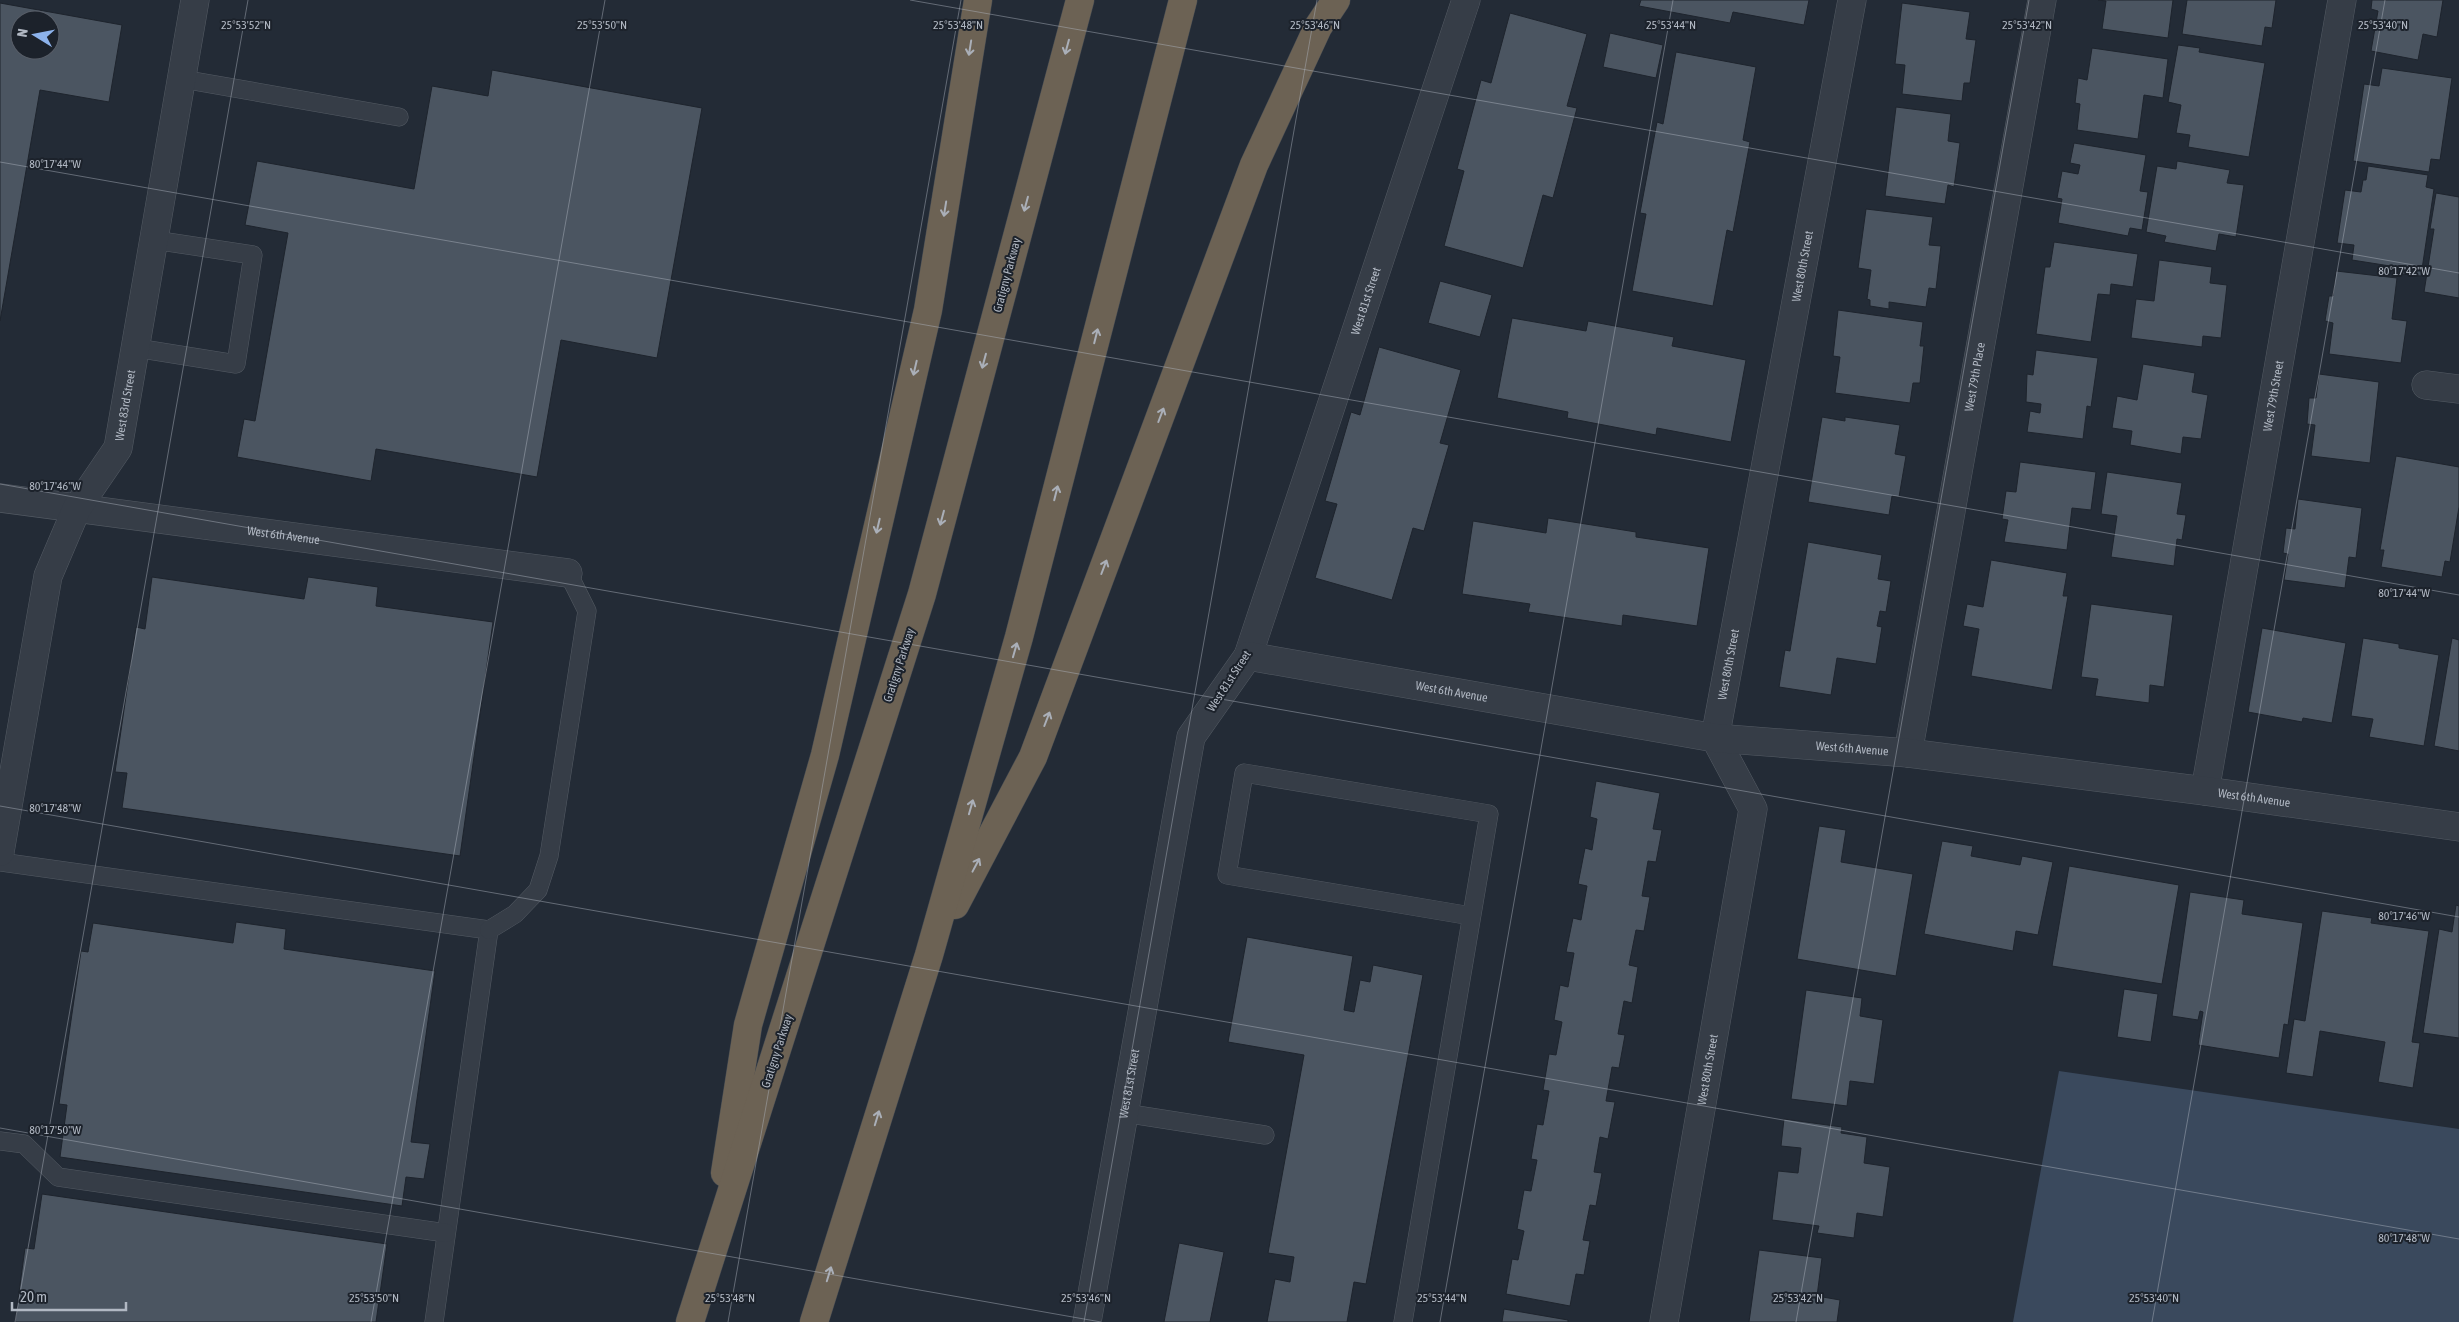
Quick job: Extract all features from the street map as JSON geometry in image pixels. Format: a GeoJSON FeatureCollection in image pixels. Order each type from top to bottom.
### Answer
{"type":"FeatureCollection","features":[{"type":"Feature","properties":{"kind":"highway"},"geometry":{"type":"LineString","coordinates":[[711,1262],[748,1025],[825,755],[928,310],[978,0]]}},
{"type":"Feature","properties":{"kind":"highway","name":"Gratigny Parkway"},"geometry":{"type":"LineString","coordinates":[[690,1322],[711,1262],[922,594],[1080,0]]}},
{"type":"Feature","properties":{"kind":"highway"},"geometry":{"type":"LineString","coordinates":[[814,1322],[929,955],[1019,637],[1182,0]]}},
{"type":"Feature","properties":{"kind":"highway"},"geometry":{"type":"LineString","coordinates":[[929,955],[1033,757],[1254,165],[1318,27],[1336,0]]}},
{"type":"Feature","properties":{"kind":"street","name":"West 83rd Street"},"geometry":{"type":"LineString","coordinates":[[0,852],[48,576],[77,508],[118,448],[195,0]]}},
{"type":"Feature","properties":{"kind":"street","name":"West 81st Street"},"geometry":{"type":"LineString","coordinates":[[1086,1322],[1191,737],[1248,656],[1466,0]]}},
{"type":"Feature","properties":{"kind":"street","name":"West 80th Street"},"geometry":{"type":"LineString","coordinates":[[1664,1322],[1753,809],[1715,738],[1852,0]]}},
{"type":"Feature","properties":{"kind":"street","name":"West 79th Place"},"geometry":{"type":"LineString","coordinates":[[1908,753],[2042,0]]}},
{"type":"Feature","properties":{"kind":"street","name":"West 79th Street"},"geometry":{"type":"LineString","coordinates":[[2206,791],[2342,0]]}},
{"type":"Feature","properties":{"kind":"street"},"geometry":{"type":"LineString","coordinates":[[2426,385],[2459,389]]}},
{"type":"Feature","properties":{"kind":"street","name":"West 6th Avenue"},"geometry":{"type":"LineString","coordinates":[[0,498],[568,573]]}},
{"type":"Feature","properties":{"kind":"street","name":"West 6th Avenue"},"geometry":{"type":"LineString","coordinates":[[1248,656],[1715,738],[1908,753],[2206,791],[2459,827]]}},
{"type":"Feature","properties":{"kind":"lane"},"geometry":{"type":"LineString","coordinates":[[182,79],[400,117]]}},
{"type":"Feature","properties":{"kind":"lane"},"geometry":{"type":"LineString","coordinates":[[136,348],[236,364],[253,255],[154,240]]}},
{"type":"Feature","properties":{"kind":"lane"},"geometry":{"type":"LineString","coordinates":[[0,862],[489,930],[515,914],[538,890],[549,856],[587,611],[568,573]]}},
{"type":"Feature","properties":{"kind":"lane"},"geometry":{"type":"LineString","coordinates":[[1403,1322],[1489,814],[1244,773],[1227,875],[1471,916]]}},
{"type":"Feature","properties":{"kind":"lane"},"geometry":{"type":"LineString","coordinates":[[434,1322],[489,930]]}},
{"type":"Feature","properties":{"kind":"lane"},"geometry":{"type":"LineString","coordinates":[[1124,1113],[1266,1135]]}},
{"type":"Feature","properties":{"kind":"lane"},"geometry":{"type":"LineString","coordinates":[[0,1140],[24,1144],[58,1177],[446,1233]]}},
{"type":"Feature","properties":{"kind":"water"},"geometry":{"type":"Polygon","coordinates":[[[2059,1071],[2459,1129],[2459,1322],[2013,1322],[2059,1071]]]}},
{"type":"Feature","properties":{"kind":"building"},"geometry":{"type":"Polygon","coordinates":[[[1641,0],[1809,0],[1804,25],[1733,12],[1730,23],[1639,6],[1641,0]]]}},
{"type":"Feature","properties":{"kind":"building"},"geometry":{"type":"Polygon","coordinates":[[[2098,0],[2173,0],[2168,38],[2102,29],[2106,1],[2098,0]]]}},
{"type":"Feature","properties":{"kind":"building"},"geometry":{"type":"Polygon","coordinates":[[[2187,0],[2276,0],[2272,28],[2265,27],[2262,46],[2182,34],[2187,0]]]}},
{"type":"Feature","properties":{"kind":"building"},"geometry":{"type":"Polygon","coordinates":[[[2372,0],[2443,0],[2437,37],[2423,34],[2418,60],[2371,51],[2378,11],[2371,9],[2372,0]]]}},
{"type":"Feature","properties":{"kind":"building"},"geometry":{"type":"Polygon","coordinates":[[[0,3],[39,10],[10,10],[10,60],[60,60],[60,14],[122,25],[109,102],[40,90],[0,321],[0,3]]]}},
{"type":"Feature","properties":{"kind":"building"},"geometry":{"type":"Polygon","coordinates":[[[1902,3],[1970,12],[1966,39],[1976,40],[1970,83],[1964,83],[1962,101],[1902,94],[1905,65],[1895,64],[1902,3]]]}},
{"type":"Feature","properties":{"kind":"building"},"geometry":{"type":"Polygon","coordinates":[[[1510,13],[1587,34],[1567,106],[1577,108],[1553,198],[1543,195],[1523,268],[1444,246],[1464,171],[1457,169],[1481,80],[1491,83],[1510,13]]]}},
{"type":"Feature","properties":{"kind":"building"},"geometry":{"type":"Polygon","coordinates":[[[1610,33],[1663,45],[1656,78],[1603,67],[1610,33]]]}},
{"type":"Feature","properties":{"kind":"building"},"geometry":{"type":"Polygon","coordinates":[[[2178,45],[2200,48],[2199,52],[2265,63],[2249,157],[2188,147],[2190,135],[2176,133],[2181,105],[2168,102],[2178,45]]]}},
{"type":"Feature","properties":{"kind":"building"},"geometry":{"type":"Polygon","coordinates":[[[2092,48],[2168,59],[2163,98],[2144,95],[2138,139],[2077,130],[2080,104],[2075,103],[2078,78],[2087,80],[2092,48]]]}},
{"type":"Feature","properties":{"kind":"building"},"geometry":{"type":"Polygon","coordinates":[[[1676,52],[1756,67],[1743,140],[1750,142],[1733,232],[1727,230],[1713,306],[1632,291],[1646,214],[1640,213],[1657,122],[1663,124],[1676,52]]]}},
{"type":"Feature","properties":{"kind":"building"},"geometry":{"type":"Polygon","coordinates":[[[2382,68],[2452,78],[2440,160],[2431,159],[2429,172],[2353,161],[2364,84],[2379,86],[2382,68]]]}},
{"type":"Feature","properties":{"kind":"building"},"geometry":{"type":"Polygon","coordinates":[[[492,70],[702,108],[657,358],[561,340],[537,477],[376,449],[371,481],[237,457],[244,419],[255,421],[288,233],[245,225],[257,161],[414,189],[432,86],[488,96],[492,70]]]}},
{"type":"Feature","properties":{"kind":"building"},"geometry":{"type":"Polygon","coordinates":[[[1896,107],[1951,114],[1948,141],[1960,143],[1954,187],[1948,185],[1945,204],[1885,196],[1896,107]]]}},
{"type":"Feature","properties":{"kind":"building"},"geometry":{"type":"Polygon","coordinates":[[[2074,143],[2146,155],[2140,191],[2148,192],[2142,230],[2130,228],[2128,236],[2058,223],[2062,199],[2057,198],[2062,171],[2078,174],[2080,165],[2070,163],[2074,143]]]}},
{"type":"Feature","properties":{"kind":"building"},"geometry":{"type":"Polygon","coordinates":[[[2177,161],[2230,170],[2227,183],[2244,185],[2236,237],[2219,234],[2216,251],[2164,242],[2166,236],[2146,232],[2157,166],[2176,169],[2177,161]]]}},
{"type":"Feature","properties":{"kind":"building"},"geometry":{"type":"Polygon","coordinates":[[[2368,166],[2428,175],[2426,187],[2434,189],[2421,276],[2402,274],[2403,268],[2352,260],[2354,245],[2337,243],[2345,190],[2361,192],[2363,180],[2366,180],[2368,166]]]}},
{"type":"Feature","properties":{"kind":"building"},"geometry":{"type":"Polygon","coordinates":[[[2436,193],[2459,197],[2459,298],[2424,292],[2434,229],[2430,229],[2436,193]]]}},
{"type":"Feature","properties":{"kind":"building"},"geometry":{"type":"Polygon","coordinates":[[[1866,209],[1933,217],[1929,245],[1941,246],[1936,289],[1929,288],[1926,307],[1889,302],[1889,309],[1870,306],[1870,300],[1867,299],[1871,270],[1858,268],[1866,209]]]}},
{"type":"Feature","properties":{"kind":"building"},"geometry":{"type":"Polygon","coordinates":[[[2054,242],[2138,254],[2133,287],[2111,284],[2110,295],[2098,294],[2091,342],[2036,334],[2045,267],[2050,267],[2054,242]]]}},
{"type":"Feature","properties":{"kind":"building"},"geometry":{"type":"Polygon","coordinates":[[[2159,260],[2212,267],[2210,283],[2227,285],[2221,338],[2203,336],[2202,347],[2131,338],[2136,299],[2154,301],[2159,260]]]}},
{"type":"Feature","properties":{"kind":"building"},"geometry":{"type":"Polygon","coordinates":[[[2336,271],[2397,278],[2392,319],[2407,321],[2401,363],[2329,354],[2333,323],[2325,321],[2329,296],[2333,296],[2336,271]]]}},
{"type":"Feature","properties":{"kind":"building"},"geometry":{"type":"Polygon","coordinates":[[[1440,281],[1492,295],[1480,337],[1428,323],[1440,281]]]}},
{"type":"Feature","properties":{"kind":"building"},"geometry":{"type":"Polygon","coordinates":[[[1838,310],[1923,322],[1920,346],[1924,346],[1920,383],[1913,383],[1910,403],[1835,393],[1840,357],[1833,356],[1838,310]]]}},
{"type":"Feature","properties":{"kind":"building"},"geometry":{"type":"Polygon","coordinates":[[[1512,318],[1586,331],[1588,321],[1674,337],[1672,346],[1746,360],[1731,442],[1657,428],[1656,435],[1567,418],[1568,412],[1497,398],[1512,318]]]}},
{"type":"Feature","properties":{"kind":"building"},"geometry":{"type":"Polygon","coordinates":[[[1379,347],[1461,370],[1440,443],[1449,445],[1424,531],[1413,528],[1392,600],[1315,578],[1337,504],[1325,501],[1351,412],[1360,415],[1379,347]]]}},
{"type":"Feature","properties":{"kind":"building"},"geometry":{"type":"Polygon","coordinates":[[[2036,350],[2098,358],[2091,407],[2087,406],[2083,439],[2027,432],[2030,411],[2040,413],[2041,404],[2026,402],[2027,374],[2033,375],[2036,350]]]}},
{"type":"Feature","properties":{"kind":"building"},"geometry":{"type":"Polygon","coordinates":[[[2143,364],[2195,373],[2192,392],[2208,395],[2201,439],[2183,437],[2181,454],[2130,445],[2132,431],[2112,428],[2117,396],[2137,400],[2143,364]]]}},
{"type":"Feature","properties":{"kind":"building"},"geometry":{"type":"Polygon","coordinates":[[[2319,374],[2379,382],[2370,463],[2311,456],[2315,425],[2307,424],[2309,398],[2316,398],[2319,374]]]}},
{"type":"Feature","properties":{"kind":"building"},"geometry":{"type":"Polygon","coordinates":[[[1822,417],[1845,421],[1845,417],[1900,425],[1895,454],[1906,456],[1899,497],[1892,496],[1889,515],[1808,502],[1822,417]]]}},
{"type":"Feature","properties":{"kind":"building"},"geometry":{"type":"Polygon","coordinates":[[[2396,456],[2459,467],[2459,507],[2450,562],[2445,561],[2442,577],[2381,567],[2384,550],[2380,550],[2396,456]]]}},
{"type":"Feature","properties":{"kind":"building"},"geometry":{"type":"Polygon","coordinates":[[[2020,462],[2096,472],[2091,510],[2072,508],[2067,550],[2004,542],[2008,520],[2002,519],[2006,491],[2016,492],[2020,462]]]}},
{"type":"Feature","properties":{"kind":"building"},"geometry":{"type":"Polygon","coordinates":[[[2107,472],[2182,483],[2177,514],[2186,515],[2182,540],[2177,539],[2174,566],[2111,557],[2117,516],[2101,514],[2107,472]]]}},
{"type":"Feature","properties":{"kind":"building"},"geometry":{"type":"Polygon","coordinates":[[[2298,499],[2362,508],[2356,558],[2349,557],[2345,588],[2284,580],[2288,554],[2283,553],[2286,528],[2295,529],[2298,499]]]}},
{"type":"Feature","properties":{"kind":"building"},"geometry":{"type":"Polygon","coordinates":[[[1548,518],[1636,532],[1636,537],[1709,548],[1697,626],[1623,615],[1622,626],[1528,612],[1530,604],[1462,594],[1473,521],[1546,533],[1548,518]]]}},
{"type":"Feature","properties":{"kind":"building"},"geometry":{"type":"Polygon","coordinates":[[[1808,542],[1882,555],[1878,579],[1891,581],[1886,612],[1880,611],[1877,626],[1882,627],[1876,664],[1837,658],[1831,695],[1779,687],[1785,650],[1790,651],[1808,542]]]}},
{"type":"Feature","properties":{"kind":"building"},"geometry":{"type":"Polygon","coordinates":[[[1991,560],[2067,573],[2063,596],[2068,596],[2052,690],[1971,676],[1979,629],[1963,626],[1967,604],[1983,607],[1991,560]]]}},
{"type":"Feature","properties":{"kind":"building"},"geometry":{"type":"Polygon","coordinates":[[[152,577],[304,599],[308,577],[378,587],[376,606],[493,622],[460,856],[122,808],[127,773],[115,772],[136,627],[145,629],[152,577]]]}},
{"type":"Feature","properties":{"kind":"building"},"geometry":{"type":"Polygon","coordinates":[[[2091,604],[2173,615],[2164,687],[2150,685],[2149,703],[2095,696],[2098,679],[2081,677],[2091,604]]]}},
{"type":"Feature","properties":{"kind":"building"},"geometry":{"type":"Polygon","coordinates":[[[2262,628],[2346,643],[2332,723],[2303,718],[2302,722],[2248,712],[2262,628]]]}},
{"type":"Feature","properties":{"kind":"building"},"geometry":{"type":"Polygon","coordinates":[[[2363,638],[2399,644],[2399,648],[2439,655],[2424,746],[2369,737],[2373,719],[2351,716],[2363,638]]]}},
{"type":"Feature","properties":{"kind":"building"},"geometry":{"type":"Polygon","coordinates":[[[2452,638],[2459,640],[2459,751],[2434,746],[2452,638]]]}},
{"type":"Feature","properties":{"kind":"building"},"geometry":{"type":"Polygon","coordinates":[[[1596,781],[1660,793],[1653,829],[1662,830],[1656,862],[1648,861],[1642,896],[1650,897],[1644,931],[1636,930],[1629,965],[1638,967],[1632,1003],[1624,1001],[1618,1034],[1625,1035],[1619,1068],[1612,1067],[1606,1101],[1615,1102],[1608,1139],[1600,1137],[1594,1172],[1602,1173],[1596,1206],[1590,1205],[1583,1240],[1590,1241],[1584,1275],[1576,1274],[1570,1306],[1506,1294],[1512,1259],[1518,1260],[1524,1231],[1517,1229],[1524,1190],[1531,1191],[1537,1160],[1531,1159],[1537,1124],[1543,1125],[1549,1091],[1543,1090],[1549,1054],[1556,1055],[1562,1022],[1554,1020],[1560,985],[1568,987],[1574,953],[1566,952],[1573,918],[1581,920],[1587,886],[1578,884],[1585,848],[1592,850],[1597,819],[1590,817],[1596,781]]]}},
{"type":"Feature","properties":{"kind":"building"},"geometry":{"type":"Polygon","coordinates":[[[1819,826],[1846,830],[1841,862],[1913,874],[1896,976],[1797,959],[1819,826]]]}},
{"type":"Feature","properties":{"kind":"building"},"geometry":{"type":"Polygon","coordinates":[[[1942,841],[1973,846],[1971,856],[2020,865],[2022,856],[2053,862],[2038,935],[2016,931],[2013,951],[1924,934],[1942,841]]]}},
{"type":"Feature","properties":{"kind":"building"},"geometry":{"type":"Polygon","coordinates":[[[2069,866],[2179,885],[2162,984],[2052,966],[2069,866]]]}},
{"type":"Feature","properties":{"kind":"building"},"geometry":{"type":"Polygon","coordinates":[[[2190,892],[2244,900],[2242,914],[2303,923],[2288,1025],[2284,1024],[2279,1058],[2198,1045],[2203,1012],[2200,1011],[2198,1020],[2172,1016],[2190,892]]]}},
{"type":"Feature","properties":{"kind":"building"},"geometry":{"type":"Polygon","coordinates":[[[2456,905],[2459,906],[2459,1038],[2423,1033],[2439,929],[2452,932],[2456,905]]]}},
{"type":"Feature","properties":{"kind":"building"},"geometry":{"type":"Polygon","coordinates":[[[2322,911],[2372,918],[2371,923],[2429,931],[2412,1042],[2420,1043],[2413,1088],[2378,1082],[2385,1042],[2320,1031],[2313,1077],[2286,1073],[2294,1019],[2305,1021],[2322,911]]]}},
{"type":"Feature","properties":{"kind":"building"},"geometry":{"type":"Polygon","coordinates":[[[236,922],[286,929],[284,949],[435,971],[411,1142],[430,1144],[424,1179],[406,1177],[402,1206],[60,1157],[67,1105],[59,1104],[81,951],[88,952],[93,923],[233,943],[236,922]]]}},
{"type":"Feature","properties":{"kind":"building"},"geometry":{"type":"Polygon","coordinates":[[[1247,937],[1353,956],[1344,1010],[1354,1012],[1360,980],[1370,982],[1373,965],[1423,975],[1366,1284],[1354,1282],[1347,1322],[1267,1322],[1275,1279],[1290,1282],[1294,1257],[1268,1253],[1304,1055],[1228,1042],[1247,937]]]}},
{"type":"Feature","properties":{"kind":"building"},"geometry":{"type":"Polygon","coordinates":[[[2124,989],[2158,994],[2151,1042],[2117,1037],[2124,989]]]}},
{"type":"Feature","properties":{"kind":"building"},"geometry":{"type":"Polygon","coordinates":[[[1806,990],[1862,998],[1860,1016],[1883,1020],[1874,1084],[1850,1081],[1847,1106],[1791,1099],[1806,990]]]}},
{"type":"Feature","properties":{"kind":"building"},"geometry":{"type":"Polygon","coordinates":[[[1784,1119],[1842,1127],[1841,1133],[1867,1137],[1864,1163],[1890,1167],[1883,1217],[1857,1213],[1854,1238],[1817,1233],[1819,1226],[1772,1220],[1778,1171],[1798,1173],[1801,1148],[1781,1146],[1784,1119]]]}},
{"type":"Feature","properties":{"kind":"building"},"geometry":{"type":"Polygon","coordinates":[[[42,1194],[387,1244],[376,1322],[15,1322],[25,1248],[34,1249],[42,1194]]]}},
{"type":"Feature","properties":{"kind":"building"},"geometry":{"type":"Polygon","coordinates":[[[1179,1243],[1224,1252],[1210,1322],[1164,1322],[1179,1243]]]}},
{"type":"Feature","properties":{"kind":"building"},"geometry":{"type":"Polygon","coordinates":[[[1759,1250],[1822,1258],[1817,1296],[1840,1300],[1837,1322],[1749,1322],[1759,1250]]]}},
{"type":"Feature","properties":{"kind":"building"},"geometry":{"type":"Polygon","coordinates":[[[1504,1309],[1568,1320],[1568,1322],[1502,1322],[1504,1309]]]}}]}
